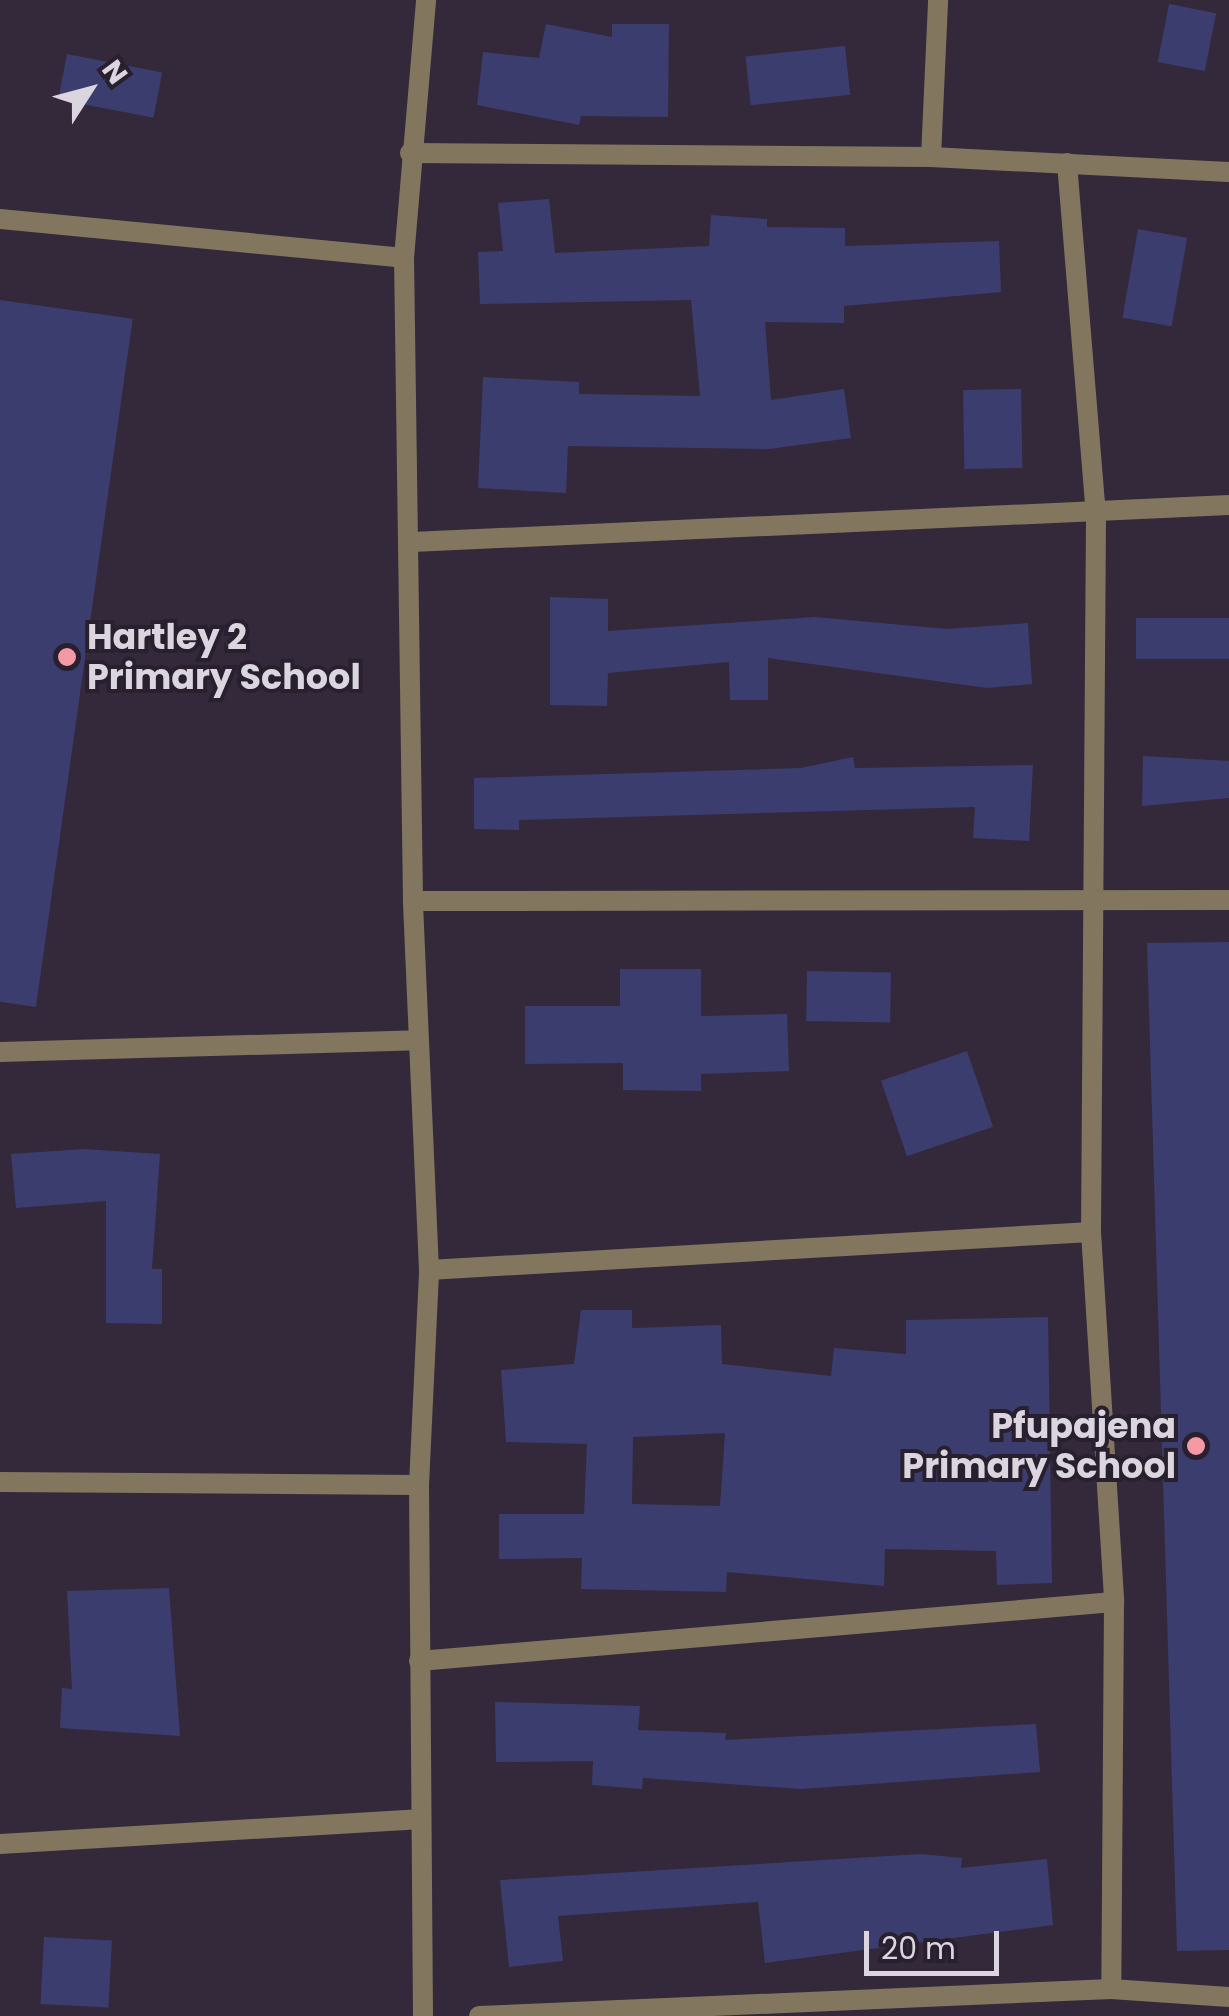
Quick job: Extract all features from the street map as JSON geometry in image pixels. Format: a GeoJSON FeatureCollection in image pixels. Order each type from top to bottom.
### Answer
{"type":"FeatureCollection","features":[{"type":"Feature","properties":{"kind":"street"},"geometry":{"type":"LineString","coordinates":[[423,2016],[418,1819],[418,1485],[430,1270],[413,901],[412,542],[404,258],[426,0]]}},
{"type":"Feature","properties":{"kind":"street"},"geometry":{"type":"LineString","coordinates":[[931,157],[938,0]]}},
{"type":"Feature","properties":{"kind":"street"},"geometry":{"type":"LineString","coordinates":[[410,154],[931,157],[1229,172]]}},
{"type":"Feature","properties":{"kind":"street"},"geometry":{"type":"LineString","coordinates":[[1067,163],[1096,517],[1088,902],[1090,1232],[1114,1602],[1111,1989]]}},
{"type":"Feature","properties":{"kind":"street"},"geometry":{"type":"LineString","coordinates":[[0,219],[404,258]]}},
{"type":"Feature","properties":{"kind":"street"},"geometry":{"type":"LineString","coordinates":[[412,542],[1096,517],[1229,505]]}},
{"type":"Feature","properties":{"kind":"street"},"geometry":{"type":"LineString","coordinates":[[413,901],[1229,900]]}},
{"type":"Feature","properties":{"kind":"street"},"geometry":{"type":"LineString","coordinates":[[0,1052],[418,1040]]}},
{"type":"Feature","properties":{"kind":"street"},"geometry":{"type":"LineString","coordinates":[[430,1270],[1090,1232]]}},
{"type":"Feature","properties":{"kind":"street"},"geometry":{"type":"LineString","coordinates":[[0,1482],[418,1485]]}},
{"type":"Feature","properties":{"kind":"street"},"geometry":{"type":"LineString","coordinates":[[419,1662],[1114,1602]]}},
{"type":"Feature","properties":{"kind":"street"},"geometry":{"type":"LineString","coordinates":[[0,1844],[418,1819]]}},
{"type":"Feature","properties":{"kind":"street"},"geometry":{"type":"LineString","coordinates":[[478,2016],[916,2007],[1111,1989],[1229,1996]]}},
{"type":"Feature","properties":{"kind":"building"},"geometry":{"type":"Polygon","coordinates":[[[1169,4],[1216,13],[1205,71],[1158,62],[1169,4]]]}},
{"type":"Feature","properties":{"kind":"building"},"geometry":{"type":"Polygon","coordinates":[[[546,24],[612,37],[612,24],[669,24],[668,117],[581,116],[579,125],[477,105],[483,52],[539,58],[546,24]]]}},
{"type":"Feature","properties":{"kind":"building"},"geometry":{"type":"Polygon","coordinates":[[[845,46],[850,95],[751,105],[746,56],[845,46]]]}},
{"type":"Feature","properties":{"kind":"building"},"geometry":{"type":"Polygon","coordinates":[[[67,54],[162,73],[153,118],[58,99],[67,54]]]}},
{"type":"Feature","properties":{"kind":"building"},"geometry":{"type":"Polygon","coordinates":[[[549,199],[555,253],[709,246],[711,215],[767,219],[767,227],[845,228],[845,246],[999,241],[1001,292],[844,306],[844,323],[765,322],[771,400],[844,389],[851,438],[769,449],[568,446],[566,493],[478,488],[483,377],[579,382],[579,394],[700,396],[691,300],[480,304],[478,252],[503,251],[498,203],[549,199]]]}},
{"type":"Feature","properties":{"kind":"building"},"geometry":{"type":"Polygon","coordinates":[[[1138,229],[1187,238],[1172,326],[1122,318],[1138,229]]]}},
{"type":"Feature","properties":{"kind":"building","name":"Hartley 2 Primary School"},"geometry":{"type":"Polygon","coordinates":[[[0,300],[133,319],[36,1007],[0,1002],[0,300]]]}},
{"type":"Feature","properties":{"kind":"building"},"geometry":{"type":"Polygon","coordinates":[[[1021,389],[1022,468],[964,469],[963,390],[1021,389]]]}},
{"type":"Feature","properties":{"kind":"building"},"geometry":{"type":"Polygon","coordinates":[[[550,597],[608,599],[608,631],[815,617],[947,629],[1028,623],[1032,684],[987,688],[768,658],[768,700],[730,700],[729,662],[608,673],[607,706],[550,705],[550,597]]]}},
{"type":"Feature","properties":{"kind":"building"},"geometry":{"type":"Polygon","coordinates":[[[1136,618],[1229,618],[1229,659],[1136,659],[1136,618]]]}},
{"type":"Feature","properties":{"kind":"building"},"geometry":{"type":"Polygon","coordinates":[[[1143,756],[1229,761],[1229,798],[1142,806],[1143,756]]]}},
{"type":"Feature","properties":{"kind":"building"},"geometry":{"type":"Polygon","coordinates":[[[853,757],[855,768],[1033,765],[1029,841],[973,838],[975,807],[519,820],[519,830],[474,829],[474,778],[801,768],[853,757]]]}},
{"type":"Feature","properties":{"kind":"building","name":"Pfupajena Primary School"},"geometry":{"type":"Polygon","coordinates":[[[1229,942],[1229,1950],[1177,1951],[1147,943],[1229,942]]]}},
{"type":"Feature","properties":{"kind":"building"},"geometry":{"type":"Polygon","coordinates":[[[620,969],[701,969],[701,1016],[787,1014],[789,1071],[701,1074],[701,1091],[623,1090],[623,1063],[525,1064],[525,1006],[620,1006],[620,969]]]}},
{"type":"Feature","properties":{"kind":"building"},"geometry":{"type":"Polygon","coordinates":[[[807,971],[891,972],[890,1022],[806,1021],[807,971]]]}},
{"type":"Feature","properties":{"kind":"building"},"geometry":{"type":"Polygon","coordinates":[[[967,1051],[993,1127],[907,1156],[881,1081],[967,1051]]]}},
{"type":"Feature","properties":{"kind":"building"},"geometry":{"type":"Polygon","coordinates":[[[84,1149],[160,1154],[152,1269],[162,1269],[162,1324],[106,1323],[106,1201],[16,1208],[11,1154],[84,1149]]]}},
{"type":"Feature","properties":{"kind":"building"},"geometry":{"type":"Polygon","coordinates":[[[581,1310],[632,1310],[632,1328],[721,1325],[722,1364],[831,1376],[834,1348],[906,1354],[906,1320],[1048,1317],[1052,1583],[997,1585],[996,1551],[885,1549],[884,1586],[727,1572],[726,1592],[581,1589],[582,1558],[499,1559],[499,1514],[584,1514],[587,1444],[506,1442],[501,1370],[574,1364],[581,1310]],[[725,1433],[633,1437],[632,1504],[720,1506],[725,1433]]]}},
{"type":"Feature","properties":{"kind":"building"},"geometry":{"type":"Polygon","coordinates":[[[169,1588],[180,1736],[60,1728],[62,1688],[72,1689],[67,1591],[169,1588]]]}},
{"type":"Feature","properties":{"kind":"building"},"geometry":{"type":"Polygon","coordinates":[[[495,1702],[640,1706],[638,1730],[726,1733],[725,1740],[1036,1724],[1040,1772],[801,1789],[643,1778],[642,1789],[592,1785],[593,1761],[496,1762],[495,1702]]]}},
{"type":"Feature","properties":{"kind":"building"},"geometry":{"type":"Polygon","coordinates":[[[921,1854],[962,1858],[961,1868],[1047,1859],[1053,1925],[765,1963],[758,1902],[558,1916],[563,1961],[509,1967],[500,1880],[921,1854]]]}},
{"type":"Feature","properties":{"kind":"building"},"geometry":{"type":"Polygon","coordinates":[[[44,1937],[112,1941],[108,2007],[40,2004],[44,1937]]]}},
{"type":"Feature","properties":{"kind":"place","name":"Hartley 2 Primary School"},"geometry":{"type":"Point","coordinates":[67,657]}},
{"type":"Feature","properties":{"kind":"place","name":"Pfupajena Primary School"},"geometry":{"type":"Point","coordinates":[1196,1446]}}]}
